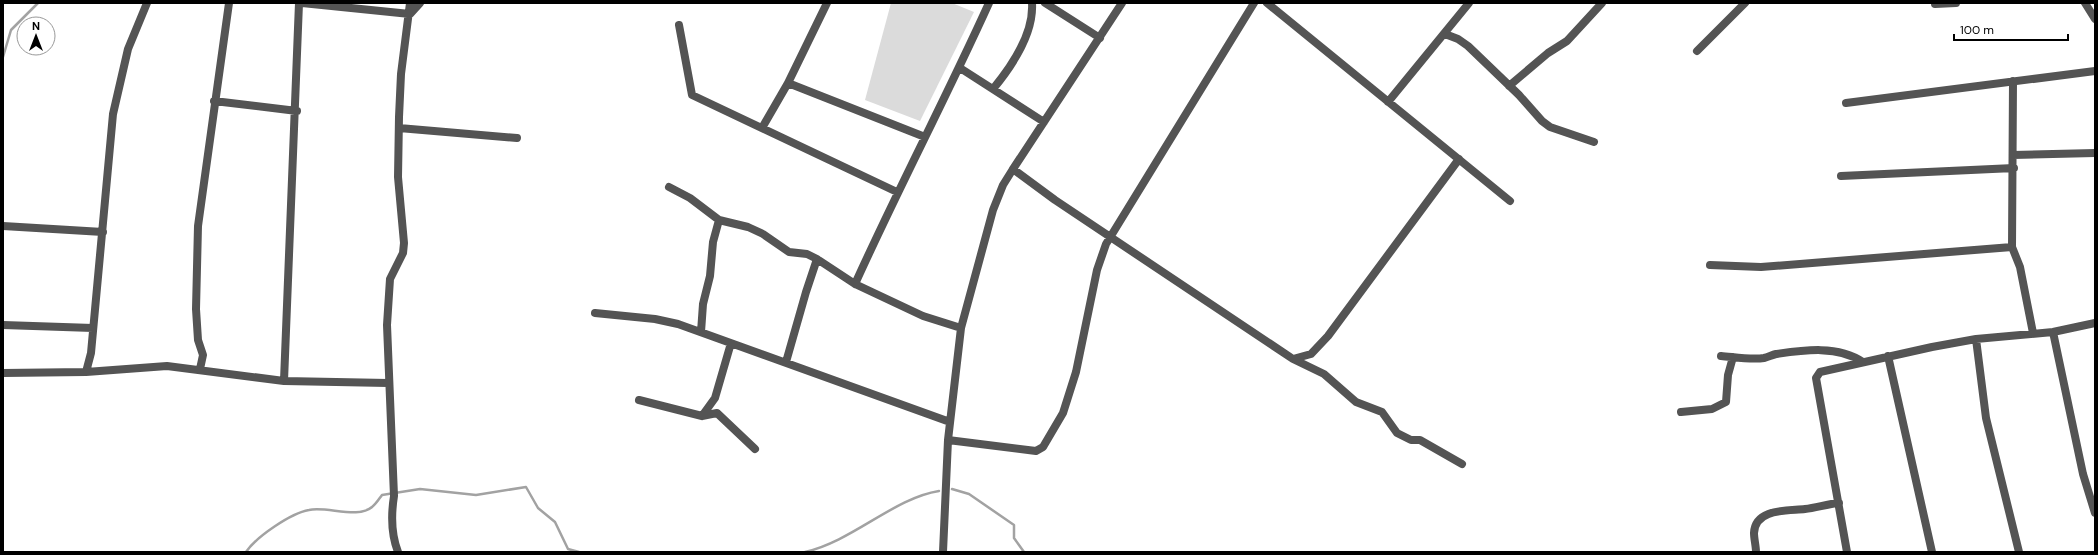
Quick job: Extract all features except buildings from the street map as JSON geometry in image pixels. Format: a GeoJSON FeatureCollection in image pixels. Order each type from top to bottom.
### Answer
{"type":"FeatureCollection","features":[{"type":"Feature","properties":{"kind":"street"},"geometry":{"type":"LineString","coordinates":[[86,372],[91,353],[113,114],[118,84],[128,49],[147,3]]}},
{"type":"Feature","properties":{"kind":"street"},"geometry":{"type":"LineString","coordinates":[[200,369],[203,355],[198,340],[196,309],[198,226],[214,101],[229,3]]}},
{"type":"Feature","properties":{"kind":"street"},"geometry":{"type":"LineString","coordinates":[[284,381],[300,3],[410,14]]}},
{"type":"Feature","properties":{"kind":"street"},"geometry":{"type":"LineString","coordinates":[[398,552],[393,531],[392,511],[394,496],[388,383],[387,325],[390,279],[403,253],[404,243],[398,177],[398,128],[401,74],[410,14],[410,3]]}},
{"type":"Feature","properties":{"kind":"street"},"geometry":{"type":"LineString","coordinates":[[410,14],[420,3]]}},
{"type":"Feature","properties":{"kind":"street"},"geometry":{"type":"LineString","coordinates":[[762,128],[788,83],[827,3]]}},
{"type":"Feature","properties":{"kind":"street"},"geometry":{"type":"LineString","coordinates":[[855,284],[897,192],[960,68],[989,3]]}},
{"type":"Feature","properties":{"kind":"street"},"geometry":{"type":"LineString","coordinates":[[993,88],[1008,69],[1025,37],[1032,10],[1032,3]]}},
{"type":"Feature","properties":{"kind":"street"},"geometry":{"type":"LineString","coordinates":[[1045,3],[1100,38]]}},
{"type":"Feature","properties":{"kind":"street"},"geometry":{"type":"LineString","coordinates":[[943,552],[948,440],[961,328],[993,210],[1003,185],[1122,3]]}},
{"type":"Feature","properties":{"kind":"street"},"geometry":{"type":"LineString","coordinates":[[948,440],[1036,450],[1043,447],[1063,413],[1076,372],[1088,304],[1096,270],[1110,237],[1254,3]]}},
{"type":"Feature","properties":{"kind":"street"},"geometry":{"type":"LineString","coordinates":[[1267,3],[1510,201]]}},
{"type":"Feature","properties":{"kind":"street"},"geometry":{"type":"LineString","coordinates":[[1388,102],[1469,3]]}},
{"type":"Feature","properties":{"kind":"street"},"geometry":{"type":"LineString","coordinates":[[1509,86],[1548,53],[1568,41],[1602,3]]}},
{"type":"Feature","properties":{"kind":"street"},"geometry":{"type":"LineString","coordinates":[[1697,51],[1745,3]]}},
{"type":"Feature","properties":{"kind":"street"},"geometry":{"type":"LineString","coordinates":[[1935,4],[1956,3]]}},
{"type":"Feature","properties":{"kind":"street"},"geometry":{"type":"LineString","coordinates":[[2085,3],[2095,18]]}},
{"type":"Feature","properties":{"kind":"street"},"geometry":{"type":"LineString","coordinates":[[679,25],[692,95],[897,192]]}},
{"type":"Feature","properties":{"kind":"street"},"geometry":{"type":"LineString","coordinates":[[1444,34],[1458,39],[1468,46],[1509,86],[1542,122],[1550,127],[1594,142]]}},
{"type":"Feature","properties":{"kind":"street"},"geometry":{"type":"LineString","coordinates":[[960,68],[1044,122]]}},
{"type":"Feature","properties":{"kind":"street"},"geometry":{"type":"LineString","coordinates":[[1846,103],[2095,71]]}},
{"type":"Feature","properties":{"kind":"street"},"geometry":{"type":"LineString","coordinates":[[2013,81],[2014,168],[2012,247],[2020,267],[2033,333]]}},
{"type":"Feature","properties":{"kind":"street"},"geometry":{"type":"LineString","coordinates":[[788,83],[925,137]]}},
{"type":"Feature","properties":{"kind":"street"},"geometry":{"type":"LineString","coordinates":[[214,101],[296,111]]}},
{"type":"Feature","properties":{"kind":"street"},"geometry":{"type":"LineString","coordinates":[[398,128],[517,138]]}},
{"type":"Feature","properties":{"kind":"street"},"geometry":{"type":"LineString","coordinates":[[2014,155],[2095,153]]}},
{"type":"Feature","properties":{"kind":"street"},"geometry":{"type":"LineString","coordinates":[[1293,359],[1311,354],[1328,336],[1459,159]]}},
{"type":"Feature","properties":{"kind":"street"},"geometry":{"type":"LineString","coordinates":[[1841,176],[2014,168]]}},
{"type":"Feature","properties":{"kind":"street"},"geometry":{"type":"LineString","coordinates":[[1013,169],[1055,200],[1293,359],[1324,374],[1356,402],[1382,412],[1397,433],[1411,440],[1420,440],[1462,464]]}},
{"type":"Feature","properties":{"kind":"street"},"geometry":{"type":"LineString","coordinates":[[669,187],[690,198],[719,220],[748,227],[763,234],[789,252],[806,254],[817,259],[855,284],[923,316],[961,328]]}},
{"type":"Feature","properties":{"kind":"street"},"geometry":{"type":"LineString","coordinates":[[701,332],[703,304],[710,276],[713,242],[719,220]]}},
{"type":"Feature","properties":{"kind":"street"},"geometry":{"type":"LineString","coordinates":[[3,226],[103,232]]}},
{"type":"Feature","properties":{"kind":"street"},"geometry":{"type":"LineString","coordinates":[[1710,265],[1761,267],[2012,247]]}},
{"type":"Feature","properties":{"kind":"street"},"geometry":{"type":"LineString","coordinates":[[786,362],[817,259]]}},
{"type":"Feature","properties":{"kind":"street"},"geometry":{"type":"LineString","coordinates":[[595,313],[666,320],[950,422]]}},
{"type":"Feature","properties":{"kind":"street"},"geometry":{"type":"LineString","coordinates":[[1847,552],[1816,378],[1820,372],[1888,356],[1976,339],[2053,332],[2095,323]]}},
{"type":"Feature","properties":{"kind":"street"},"geometry":{"type":"LineString","coordinates":[[3,325],[93,328]]}},
{"type":"Feature","properties":{"kind":"street"},"geometry":{"type":"LineString","coordinates":[[2053,332],[2083,474],[2095,513]]}},
{"type":"Feature","properties":{"kind":"street"},"geometry":{"type":"LineString","coordinates":[[1976,339],[1986,418],[2019,552]]}},
{"type":"Feature","properties":{"kind":"street"},"geometry":{"type":"LineString","coordinates":[[702,416],[714,398],[731,343]]}},
{"type":"Feature","properties":{"kind":"street"},"geometry":{"type":"LineString","coordinates":[[1721,356],[1765,358],[1774,354],[1820,350],[1853,355],[1863,362]]}},
{"type":"Feature","properties":{"kind":"street"},"geometry":{"type":"LineString","coordinates":[[1311,354],[1312,367]]}},
{"type":"Feature","properties":{"kind":"street"},"geometry":{"type":"LineString","coordinates":[[1888,356],[1932,552]]}},
{"type":"Feature","properties":{"kind":"street"},"geometry":{"type":"LineString","coordinates":[[1681,412],[1712,409],[1726,402],[1728,375],[1733,357]]}},
{"type":"Feature","properties":{"kind":"street"},"geometry":{"type":"LineString","coordinates":[[3,373],[86,372],[167,366],[200,369],[284,381],[388,383]]}},
{"type":"Feature","properties":{"kind":"street"},"geometry":{"type":"LineString","coordinates":[[639,400],[702,416],[717,413],[755,449]]}},
{"type":"Feature","properties":{"kind":"street"},"geometry":{"type":"LineString","coordinates":[[1756,552],[1754,532],[1757,523],[1766,515],[1775,511],[1810,509],[1839,503]]}},
{"type":"Feature","properties":{"kind":"shaded area"},"geometry":{"type":"Polygon","coordinates":[[[891,3],[952,3],[974,12],[920,121],[865,100],[891,3]]]}},
{"type":"Feature","properties":{"kind":"waterway"},"geometry":{"type":"LineString","coordinates":[[3,57],[11,30],[38,3]]}},
{"type":"Feature","properties":{"kind":"waterway"},"geometry":{"type":"LineString","coordinates":[[246,552],[274,526],[309,510],[316,509],[359,512],[372,507],[382,495],[420,489],[476,495],[526,487],[538,508],[555,522],[568,549],[579,552]]}},
{"type":"Feature","properties":{"kind":"waterway"},"geometry":{"type":"LineString","coordinates":[[952,489],[969,494],[1014,525],[1014,538],[1024,552]]}},
{"type":"Feature","properties":{"kind":"waterway"},"geometry":{"type":"LineString","coordinates":[[805,552],[823,547],[840,539],[889,510],[906,502],[922,495],[939,491]]}}]}
